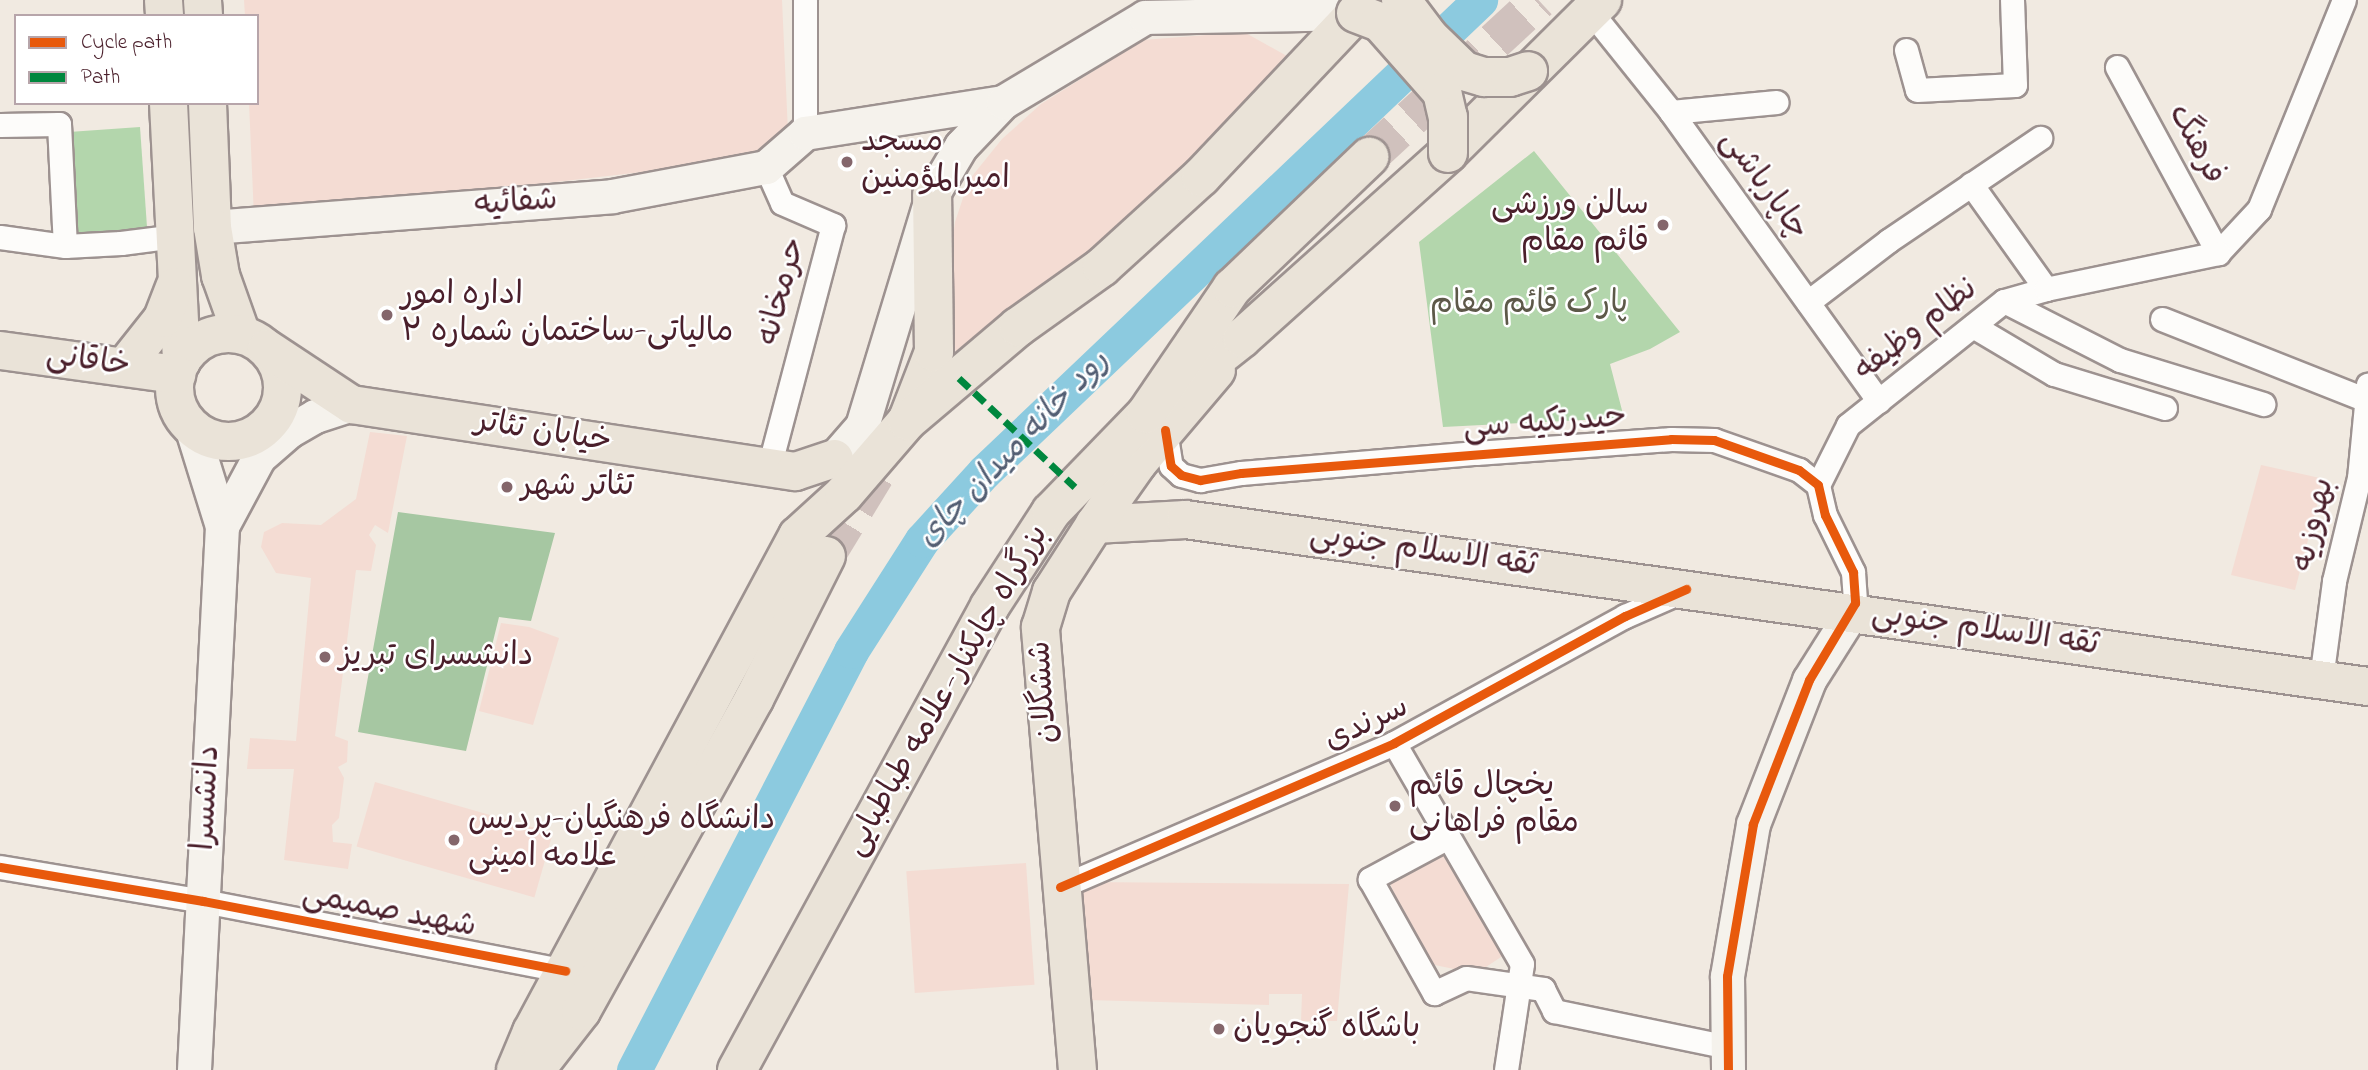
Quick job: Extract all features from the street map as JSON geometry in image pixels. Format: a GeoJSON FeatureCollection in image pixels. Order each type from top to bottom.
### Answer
{"type":"FeatureCollection","features":[{"type":"Feature","properties":{"kind":"highway"},"geometry":{"type":"LineString","coordinates":[[1401,0],[1429,37],[1464,71],[1484,77],[1510,77],[1528,71]]}},
{"type":"Feature","properties":{"kind":"highway"},"geometry":{"type":"LineString","coordinates":[[1155,422],[1242,338],[1448,153],[1596,6]]}},
{"type":"Feature","properties":{"kind":"highway"},"geometry":{"type":"LineString","coordinates":[[516,1070],[565,971],[798,536],[844,494],[907,421],[1018,327],[1102,267],[1201,177],[1356,13],[1380,22],[1442,92],[1448,117],[1448,153]]}},
{"type":"Feature","properties":{"kind":"highway","name":"بزرگراه چایکنار-علامه طباطبایی"},"geometry":{"type":"LineString","coordinates":[[737,1070],[989,606],[1051,512],[1155,422],[1232,288],[1369,157]]}},
{"type":"Feature","properties":{"kind":"highway"},"geometry":{"type":"LineString","coordinates":[[907,421],[934,352],[932,195]]}},
{"type":"Feature","properties":{"kind":"highway"},"geometry":{"type":"LineString","coordinates":[[536,1070],[581,1011],[754,699],[826,556]]}},
{"type":"Feature","properties":{"kind":"main road"},"geometry":{"type":"LineString","coordinates":[[834,458],[862,426],[932,195],[961,146],[1003,102],[1143,9],[1284,7],[1356,13]]}},
{"type":"Feature","properties":{"kind":"main road"},"geometry":{"type":"LineString","coordinates":[[766,167],[805,133],[1003,102]]}},
{"type":"Feature","properties":{"kind":"main road"},"geometry":{"type":"LineString","coordinates":[[168,105],[177,278],[177,402],[191,426],[222,526]]}},
{"type":"Feature","properties":{"kind":"main road"},"geometry":{"type":"LineString","coordinates":[[191,426],[202,434],[229,441],[256,433],[267,424],[281,400],[282,386],[275,359],[254,341],[220,275],[212,227],[207,105]]}},
{"type":"Feature","properties":{"kind":"main road","name":"شفائیه"},"geometry":{"type":"LineString","coordinates":[[212,227],[612,196],[766,167]]}},
{"type":"Feature","properties":{"kind":"main road"},"geometry":{"type":"LineString","coordinates":[[124,366],[162,318],[177,278]]}},
{"type":"Feature","properties":{"kind":"main road"},"geometry":{"type":"LineString","coordinates":[[179,367],[190,349],[213,335],[254,341]]}},
{"type":"Feature","properties":{"kind":"main road","name":"خیابان تئاتر"},"geometry":{"type":"LineString","coordinates":[[254,341],[351,404],[795,471],[834,458]]}},
{"type":"Feature","properties":{"kind":"main road","name":"خاقانی"},"geometry":{"type":"LineString","coordinates":[[0,350],[124,366],[179,367]]}},
{"type":"Feature","properties":{"kind":"main road"},"geometry":{"type":"LineString","coordinates":[[222,526],[259,457],[289,431],[351,404]]}},
{"type":"Feature","properties":{"kind":"main road","name":"ششگلان"},"geometry":{"type":"LineString","coordinates":[[1077,1070],[1040,627],[1051,591],[1155,422]]}},
{"type":"Feature","properties":{"kind":"main road","name":"ثقه الاسلام جنوبی"},"geometry":{"type":"LineString","coordinates":[[1094,524],[1185,519],[2368,686]]}},
{"type":"Feature","properties":{"kind":"main road","name":"دانشسرا"},"geometry":{"type":"LineString","coordinates":[[194,1070],[222,526]]}},
{"type":"Feature","properties":{"kind":"main road"},"geometry":{"type":"LineString","coordinates":[[1728,1058],[1727,976],[1754,824],[1809,680],[1852,612]]}},
{"type":"Feature","properties":{"kind":"street"},"geometry":{"type":"LineString","coordinates":[[805,0],[805,133]]}},
{"type":"Feature","properties":{"kind":"street"},"geometry":{"type":"LineString","coordinates":[[1906,50],[1917,90],[2015,85],[2012,0]]}},
{"type":"Feature","properties":{"kind":"street"},"geometry":{"type":"LineString","coordinates":[[2218,253],[2259,209],[2344,0]]}},
{"type":"Feature","properties":{"kind":"street","name":"چاپارباشی"},"geometry":{"type":"LineString","coordinates":[[1596,6],[1879,401]]}},
{"type":"Feature","properties":{"kind":"street","name":"فرهنگ"},"geometry":{"type":"LineString","coordinates":[[2117,67],[2218,253]]}},
{"type":"Feature","properties":{"kind":"street"},"geometry":{"type":"LineString","coordinates":[[1671,112],[1777,102]]}},
{"type":"Feature","properties":{"kind":"street"},"geometry":{"type":"LineString","coordinates":[[0,125],[59,124],[65,246]]}},
{"type":"Feature","properties":{"kind":"street"},"geometry":{"type":"LineString","coordinates":[[1808,302],[1888,241],[2040,138]]}},
{"type":"Feature","properties":{"kind":"street","name":"حرمخانه"},"geometry":{"type":"LineString","coordinates":[[766,167],[782,203],[834,225],[769,467]]}},
{"type":"Feature","properties":{"kind":"street"},"geometry":{"type":"LineString","coordinates":[[1971,184],[2046,289]]}},
{"type":"Feature","properties":{"kind":"street"},"geometry":{"type":"LineString","coordinates":[[0,237],[65,246],[175,236]]}},
{"type":"Feature","properties":{"kind":"street","name":"نظام وظیفه"},"geometry":{"type":"LineString","coordinates":[[1818,485],[1848,425],[2004,301],[2046,289],[2218,253]]}},
{"type":"Feature","properties":{"kind":"street"},"geometry":{"type":"LineString","coordinates":[[2004,301],[2120,360],[2263,404]]}},
{"type":"Feature","properties":{"kind":"street"},"geometry":{"type":"LineString","coordinates":[[2162,319],[2366,418]]}},
{"type":"Feature","properties":{"kind":"street"},"geometry":{"type":"LineString","coordinates":[[1973,326],[2054,374],[2165,408]]}},
{"type":"Feature","properties":{"kind":"street","name":"بهروزیه"},"geometry":{"type":"LineString","coordinates":[[2321,679],[2334,581],[2358,478],[2366,418]]}},
{"type":"Feature","properties":{"kind":"street","name":"حیدرتکیه سی"},"geometry":{"type":"LineString","coordinates":[[1155,422],[1171,466],[1181,475],[1200,480],[1241,473],[1671,439],[1714,440],[1799,470],[1818,485]]}},
{"type":"Feature","properties":{"kind":"street"},"geometry":{"type":"LineString","coordinates":[[1818,485],[1825,515],[1853,572],[1856,603],[1852,612]]}},
{"type":"Feature","properties":{"kind":"street","name":"سرندی"},"geometry":{"type":"LineString","coordinates":[[1060,887],[1394,743],[1625,616],[1686,589]]}},
{"type":"Feature","properties":{"kind":"street"},"geometry":{"type":"LineString","coordinates":[[1394,743],[1522,964],[1506,1070]]}},
{"type":"Feature","properties":{"kind":"street"},"geometry":{"type":"LineString","coordinates":[[1448,837],[1370,879],[1434,993],[1466,978],[1543,989],[1554,1011],[1728,1058]]}},
{"type":"Feature","properties":{"kind":"street","name":"شهید صمیمی"},"geometry":{"type":"LineString","coordinates":[[0,867],[203,901],[565,971]]}},
{"type":"Feature","properties":{"kind":"shaded area"},"geometry":{"type":"Polygon","coordinates":[[[244,0],[782,0],[788,132],[755,159],[254,217],[249,105],[259,105],[259,14],[245,14],[244,0]]]}},
{"type":"Feature","properties":{"kind":"shaded area"},"geometry":{"type":"Polygon","coordinates":[[[1244,32],[1294,60],[1204,154],[957,368],[948,277],[955,222],[969,180],[1002,139],[1041,104],[1143,40],[1244,32]]]}},
{"type":"Feature","properties":{"kind":"shaded area","name":"دانشسرای تبریز"},"geometry":{"type":"Polygon","coordinates":[[[370,432],[407,436],[388,533],[375,525],[369,535],[376,545],[371,571],[356,570],[335,736],[348,741],[347,762],[338,767],[344,778],[339,818],[332,825],[333,842],[352,844],[348,869],[284,860],[294,769],[247,769],[250,738],[296,741],[311,578],[276,573],[261,547],[264,532],[282,523],[321,525],[356,499],[370,432]]]}},
{"type":"Feature","properties":{"kind":"shaded area"},"geometry":{"type":"Polygon","coordinates":[[[2261,465],[2320,478],[2321,490],[2295,590],[2231,575],[2261,465]]]}},
{"type":"Feature","properties":{"kind":"shaded area"},"geometry":{"type":"Polygon","coordinates":[[[501,623],[529,627],[559,638],[533,725],[479,711],[501,623]]]}},
{"type":"Feature","properties":{"kind":"shaded area","name":"دانشگاه فرهنگیان-پردیس علامه امینی"},"geometry":{"type":"Polygon","coordinates":[[[375,782],[553,833],[534,897],[357,846],[375,782]]]}},
{"type":"Feature","properties":{"kind":"shaded area"},"geometry":{"type":"Polygon","coordinates":[[[1445,849],[1504,955],[1486,967],[1454,969],[1430,964],[1412,938],[1388,878],[1445,849]]]}},
{"type":"Feature","properties":{"kind":"shaded area"},"geometry":{"type":"Polygon","coordinates":[[[1026,863],[1035,985],[915,993],[906,871],[1026,863]]]}},
{"type":"Feature","properties":{"kind":"shaded area"},"geometry":{"type":"Polygon","coordinates":[[[1081,882],[1349,884],[1337,1021],[1301,1021],[1302,994],[1269,994],[1269,1005],[1088,1000],[1081,882]]]}},
{"type":"Feature","properties":{"kind":"green space"},"geometry":{"type":"Polygon","coordinates":[[[140,127],[147,233],[59,239],[51,133],[140,127]]]}},
{"type":"Feature","properties":{"kind":"green space","name":"پارک قائم مقام"},"geometry":{"type":"Polygon","coordinates":[[[1534,151],[1680,332],[1650,349],[1610,364],[1624,418],[1443,427],[1419,242],[1534,151]]]}},
{"type":"Feature","properties":{"kind":"green space"},"geometry":{"type":"Polygon","coordinates":[[[398,512],[555,533],[531,621],[499,617],[466,751],[358,732],[398,512]]]}},
{"type":"Feature","properties":{"kind":"waterway","name":"رود خانه میدان چای"},"geometry":{"type":"LineString","coordinates":[[634,1070],[851,651],[922,540],[984,472],[1480,0]]}},
{"type":"Feature","properties":{"kind":"tunnel"},"geometry":{"type":"LineString","coordinates":[[1369,157],[1539,0]]}},
{"type":"Feature","properties":{"kind":"tunnel"},"geometry":{"type":"LineString","coordinates":[[826,556],[879,469]]}},
{"type":"Feature","properties":{"kind":"marked path"},"geometry":{"type":"LineString","coordinates":[[959,378],[1075,487]]}},
{"type":"Feature","properties":{"kind":"cycle path"},"geometry":{"type":"LineString","coordinates":[[1165,430],[1171,466],[1181,475],[1200,480],[1241,473],[1671,439],[1714,440],[1799,470],[1818,485],[1825,515],[1853,572],[1855,603],[1809,680],[1753,824],[1727,976],[1728,1070]]}},
{"type":"Feature","properties":{"kind":"cycle path"},"geometry":{"type":"LineString","coordinates":[[1060,887],[1394,743],[1625,616],[1686,589]]}},
{"type":"Feature","properties":{"kind":"cycle path"},"geometry":{"type":"LineString","coordinates":[[0,867],[203,901],[565,971]]}},
{"type":"Feature","properties":{"kind":"place","name":"مسجد امیرالمؤمنین"},"geometry":{"type":"Point","coordinates":[847,162]}},
{"type":"Feature","properties":{"kind":"place","name":"سالن ورزشی قائم مقام"},"geometry":{"type":"Point","coordinates":[1663,225]}},
{"type":"Feature","properties":{"kind":"place","name":"اداره امور مالیاتی-ساختمان شماره ۲"},"geometry":{"type":"Point","coordinates":[387,315]}},
{"type":"Feature","properties":{"kind":"place","name":"تئاتر شهر"},"geometry":{"type":"Point","coordinates":[507,487]}},
{"type":"Feature","properties":{"kind":"place","name":"دانشسرای تبریز"},"geometry":{"type":"Point","coordinates":[325,657]}},
{"type":"Feature","properties":{"kind":"place","name":"یخچال قائم مقام فراهانی"},"geometry":{"type":"Point","coordinates":[1395,806]}},
{"type":"Feature","properties":{"kind":"place","name":"دانشگاه فرهنگیان-پردیس علامه امینی"},"geometry":{"type":"Point","coordinates":[454,840]}},
{"type":"Feature","properties":{"kind":"place","name":"باشگاه گنجویان"},"geometry":{"type":"Point","coordinates":[1219,1029]}}]}
